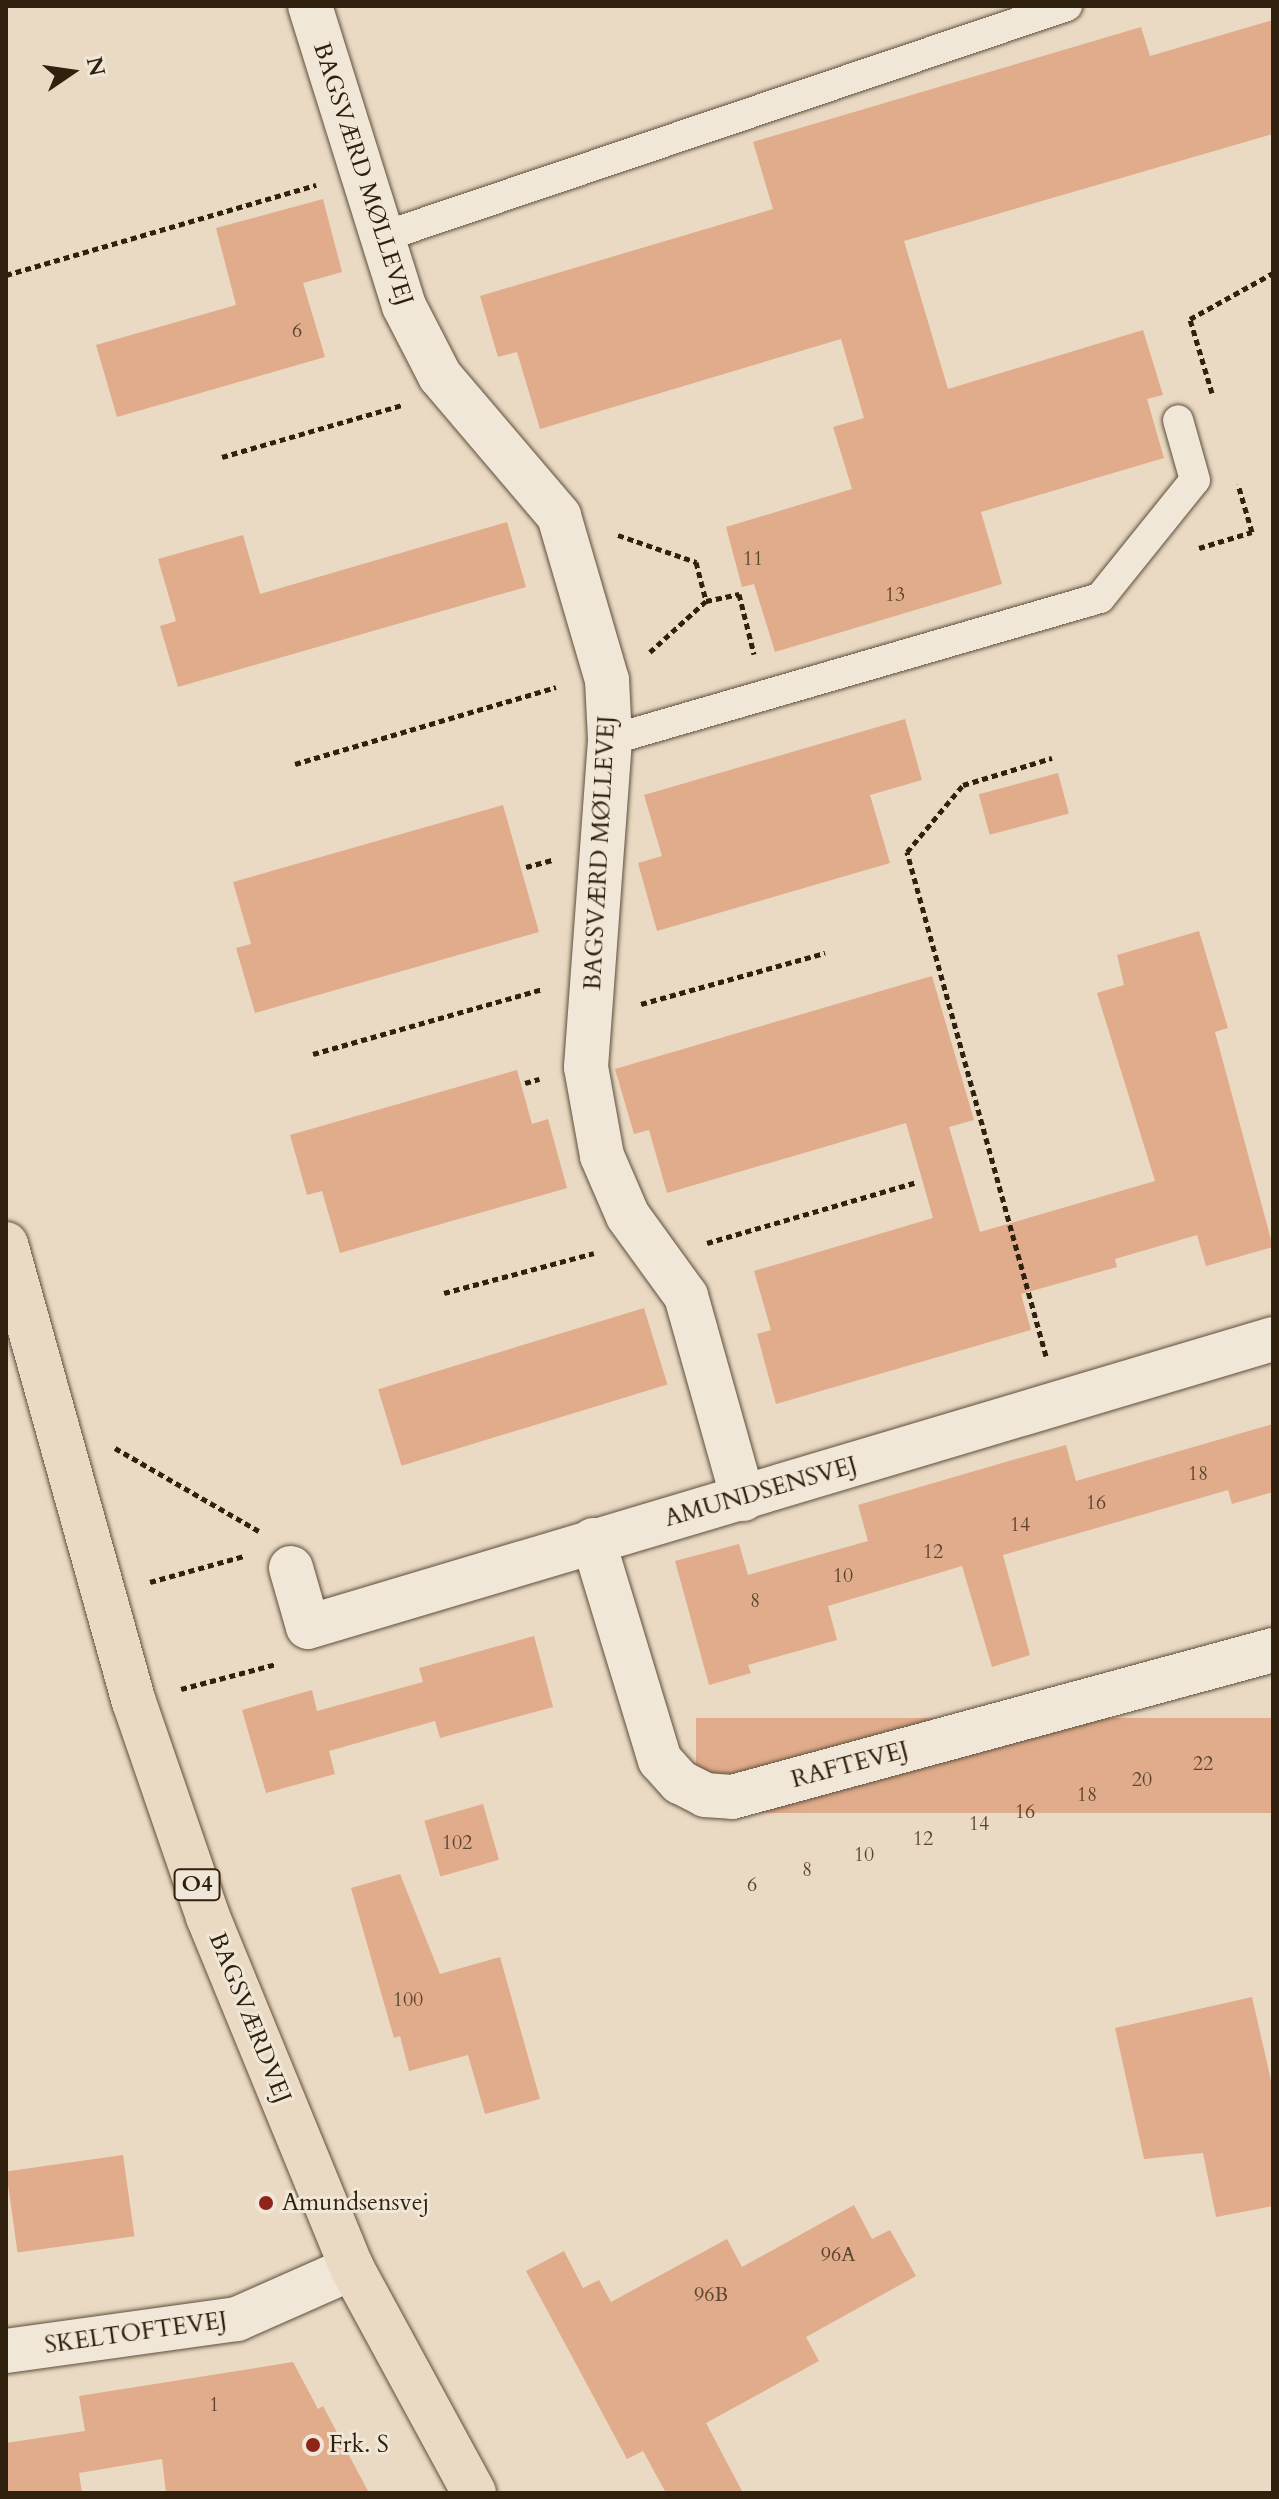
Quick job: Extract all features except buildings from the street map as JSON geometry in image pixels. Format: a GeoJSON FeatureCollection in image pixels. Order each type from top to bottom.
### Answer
{"type":"FeatureCollection","features":[{"type":"Feature","properties":{"kind":"main road","name":"BAGSVÆRDVEJ"},"geometry":{"type":"LineString","coordinates":[[6,1244],[134,1702],[208,1917],[352,2268],[474,2493]]}},
{"type":"Feature","properties":{"kind":"street","name":"BAGSVÆRD MØLLEVEJ"},"geometry":{"type":"LineString","coordinates":[[310,6],[404,306],[453,391],[559,516],[604,673],[610,740],[586,1067],[602,1156],[628,1216],[686,1296],[743,1499]]}},
{"type":"Feature","properties":{"kind":"street","name":"AMUNDSENSVEJ"},"geometry":{"type":"LineString","coordinates":[[308,1627],[1273,1339]]}},
{"type":"Feature","properties":{"kind":"street","name":"RAFTEVEJ"},"geometry":{"type":"LineString","coordinates":[[593,1540],[660,1760],[680,1782],[705,1795],[732,1797],[1273,1650]]}},
{"type":"Feature","properties":{"kind":"street"},"geometry":{"type":"LineString","coordinates":[[287,1557],[308,1627]]}},
{"type":"Feature","properties":{"kind":"street","name":"SKELTOFTEVEJ"},"geometry":{"type":"LineString","coordinates":[[6,2351],[237,2319],[352,2268]]}},
{"type":"Feature","properties":{"kind":"lane"},"geometry":{"type":"LineString","coordinates":[[382,237],[1067,6]]}},
{"type":"Feature","properties":{"kind":"lane"},"geometry":{"type":"LineString","coordinates":[[610,740],[1100,598],[1195,480],[1178,420]]}},
{"type":"Feature","properties":{"kind":"path"},"geometry":{"type":"LineString","coordinates":[[6,275],[363,171]]}},
{"type":"Feature","properties":{"kind":"path"},"geometry":{"type":"LineString","coordinates":[[222,457],[453,391]]}},
{"type":"Feature","properties":{"kind":"path"},"geometry":{"type":"LineString","coordinates":[[567,544],[611,533],[696,562],[706,601]]}},
{"type":"Feature","properties":{"kind":"path"},"geometry":{"type":"LineString","coordinates":[[295,764],[637,664],[706,601],[739,594],[757,665]]}},
{"type":"Feature","properties":{"kind":"path"},"geometry":{"type":"LineString","coordinates":[[1052,758],[963,785],[907,852],[1059,1403]]}},
{"type":"Feature","properties":{"kind":"path"},"geometry":{"type":"LineString","coordinates":[[590,1017],[825,953]]}},
{"type":"Feature","properties":{"kind":"path"},"geometry":{"type":"LineString","coordinates":[[313,1054],[593,974]]}},
{"type":"Feature","properties":{"kind":"path"},"geometry":{"type":"LineString","coordinates":[[444,1293],[651,1248],[914,1183]]}},
{"type":"Feature","properties":{"kind":"path"},"geometry":{"type":"LineString","coordinates":[[55,1414],[287,1557]]}},
{"type":"Feature","properties":{"kind":"path"},"geometry":{"type":"LineString","coordinates":[[104,1595],[287,1557]]}},
{"type":"Feature","properties":{"kind":"path"},"geometry":{"type":"LineString","coordinates":[[134,1702],[315,1653],[308,1627]]}},
{"type":"Feature","properties":{"kind":"place","name":"Amundsensvej"},"geometry":{"type":"Point","coordinates":[266,2203]}},
{"type":"Feature","properties":{"kind":"place","name":"Frk. S"},"geometry":{"type":"Point","coordinates":[313,2445]}}]}
